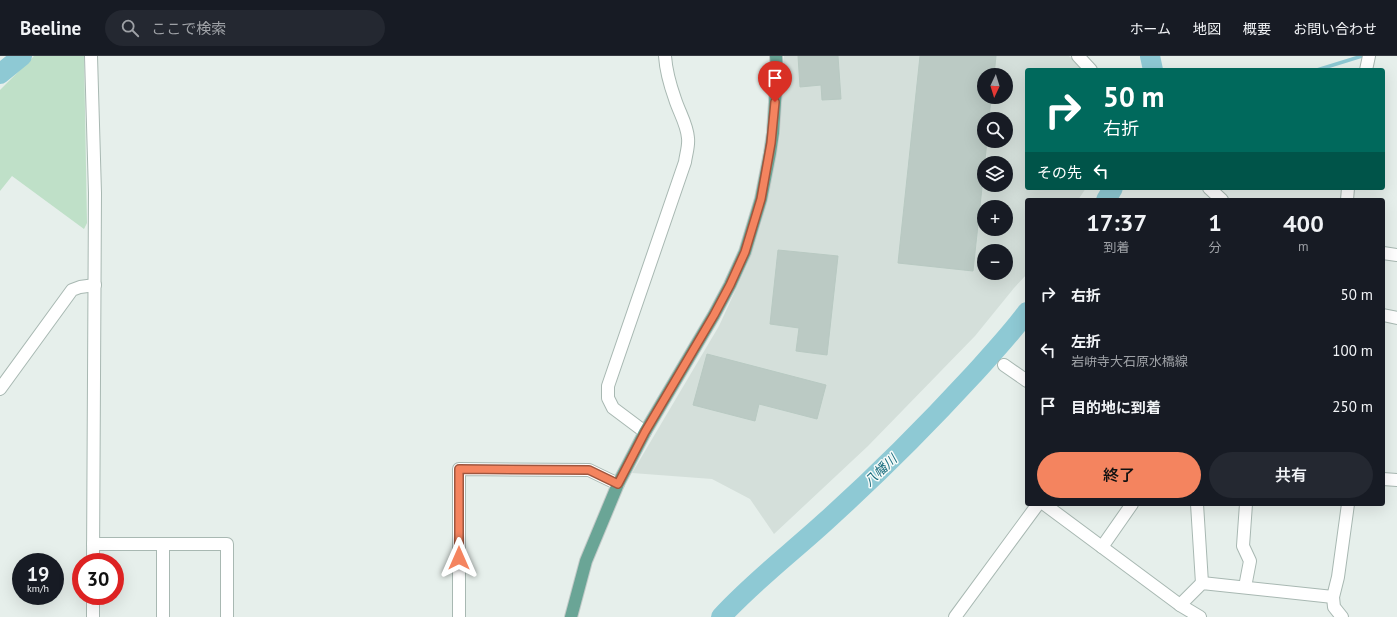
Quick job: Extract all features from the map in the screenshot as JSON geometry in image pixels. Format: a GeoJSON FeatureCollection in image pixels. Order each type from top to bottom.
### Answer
{"type":"FeatureCollection","features":[{"type":"Feature","properties":{"kind":"main road"},"geometry":{"type":"LineString","coordinates":[[571,617],[586,561],[618,484],[645,432],[714,315],[745,252],[761,199],[770,153],[776,79],[776,56]]}},
{"type":"Feature","properties":{"kind":"street"},"geometry":{"type":"LineString","coordinates":[[91,56],[96,285],[93,553]]}},
{"type":"Feature","properties":{"kind":"street"},"geometry":{"type":"LineString","coordinates":[[645,432],[613,408],[608,398],[608,386],[685,162],[688,149],[688,138],[685,124],[670,82],[665,56]]}},
{"type":"Feature","properties":{"kind":"street"},"geometry":{"type":"LineString","coordinates":[[1078,56],[1089,68]]}},
{"type":"Feature","properties":{"kind":"street"},"geometry":{"type":"LineString","coordinates":[[1367,68],[1370,56]]}},
{"type":"Feature","properties":{"kind":"street"},"geometry":{"type":"LineString","coordinates":[[1212,190],[1220,198]]}},
{"type":"Feature","properties":{"kind":"street"},"geometry":{"type":"LineString","coordinates":[[1385,253],[1397,256]]}},
{"type":"Feature","properties":{"kind":"street"},"geometry":{"type":"LineString","coordinates":[[0,389],[72,290],[80,287],[96,285]]}},
{"type":"Feature","properties":{"kind":"street"},"geometry":{"type":"LineString","coordinates":[[1385,315],[1397,318]]}},
{"type":"Feature","properties":{"kind":"street"},"geometry":{"type":"LineString","coordinates":[[1004,365],[1025,380]]}},
{"type":"Feature","properties":{"kind":"street"},"geometry":{"type":"LineString","coordinates":[[458,617],[459,469],[589,470],[618,484]]}},
{"type":"Feature","properties":{"kind":"street"},"geometry":{"type":"LineString","coordinates":[[1385,479],[1397,480]]}},
{"type":"Feature","properties":{"kind":"street"},"geometry":{"type":"LineString","coordinates":[[955,617],[1037,506]]}},
{"type":"Feature","properties":{"kind":"street"},"geometry":{"type":"LineString","coordinates":[[1047,506],[1180,605],[1200,617]]}},
{"type":"Feature","properties":{"kind":"street"},"geometry":{"type":"LineString","coordinates":[[1102,547],[1131,506]]}},
{"type":"Feature","properties":{"kind":"street"},"geometry":{"type":"LineString","coordinates":[[1180,605],[1202,583],[1198,506]]}},
{"type":"Feature","properties":{"kind":"street"},"geometry":{"type":"LineString","coordinates":[[1245,587],[1250,561],[1243,546],[1246,506]]}},
{"type":"Feature","properties":{"kind":"street"},"geometry":{"type":"LineString","coordinates":[[1342,617],[1334,607],[1333,597],[1338,577],[1348,506]]}},
{"type":"Feature","properties":{"kind":"street"},"geometry":{"type":"LineString","coordinates":[[93,544],[227,544],[227,617]]}},
{"type":"Feature","properties":{"kind":"street"},"geometry":{"type":"LineString","coordinates":[[163,544],[163,617]]}},
{"type":"Feature","properties":{"kind":"street"},"geometry":{"type":"LineString","coordinates":[[1202,583],[1333,597]]}},
{"type":"Feature","properties":{"kind":"street"},"geometry":{"type":"LineString","coordinates":[[93,605],[93,617]]}},
{"type":"Feature","properties":{"kind":"shaded area"},"geometry":{"type":"Polygon","coordinates":[[[784,56],[1069,56],[1082,68],[1025,68],[1025,190],[1085,190],[1079,198],[1025,198],[1025,276],[975,336],[868,446],[774,534],[750,499],[712,479],[632,473],[719,326],[747,265],[761,224],[780,136],[784,56]]]}},
{"type":"Feature","properties":{"kind":"green space"},"geometry":{"type":"Polygon","coordinates":[[[34,56],[84,56],[87,223],[84,229],[12,176],[0,191],[0,90],[34,56]]]}},
{"type":"Feature","properties":{"kind":"building"},"geometry":{"type":"Polygon","coordinates":[[[798,56],[838,56],[841,99],[822,100],[821,85],[800,87],[798,56]]]}},
{"type":"Feature","properties":{"kind":"building"},"geometry":{"type":"Polygon","coordinates":[[[920,56],[996,56],[995,68],[977,68],[977,104],[990,104],[990,112],[977,112],[977,148],[986,148],[985,156],[977,156],[977,192],[982,192],[981,200],[977,200],[977,234],[973,271],[898,263],[920,56]]]}},
{"type":"Feature","properties":{"kind":"building"},"geometry":{"type":"Polygon","coordinates":[[[778,250],[838,256],[827,355],[796,351],[799,328],[770,324],[778,250]]]}},
{"type":"Feature","properties":{"kind":"building"},"geometry":{"type":"Polygon","coordinates":[[[707,354],[826,385],[817,419],[759,404],[755,421],[693,405],[707,354]]]}},
{"type":"Feature","properties":{"kind":"waterway"},"geometry":{"type":"LineString","coordinates":[[0,74],[22,56]]}},
{"type":"Feature","properties":{"kind":"waterway","name":"八幡川"},"geometry":{"type":"LineString","coordinates":[[1150,56],[1153,68]]}},
{"type":"Feature","properties":{"kind":"waterway"},"geometry":{"type":"LineString","coordinates":[[1323,68],[1362,56]]}},
{"type":"Feature","properties":{"kind":"waterway","name":"八幡川"},"geometry":{"type":"LineString","coordinates":[[1107,198],[1112,190]]}},
{"type":"Feature","properties":{"kind":"waterway","name":"八幡川"},"geometry":{"type":"LineString","coordinates":[[721,617],[772,568],[845,504],[937,414],[1007,337],[1025,314]]}},
{"type":"Feature","properties":{"kind":"route"},"geometry":{"type":"LineString","coordinates":[[459,558],[459,469],[589,470],[618,484],[645,432],[714,315],[745,252],[761,199],[773,133],[775,102]]}}]}
